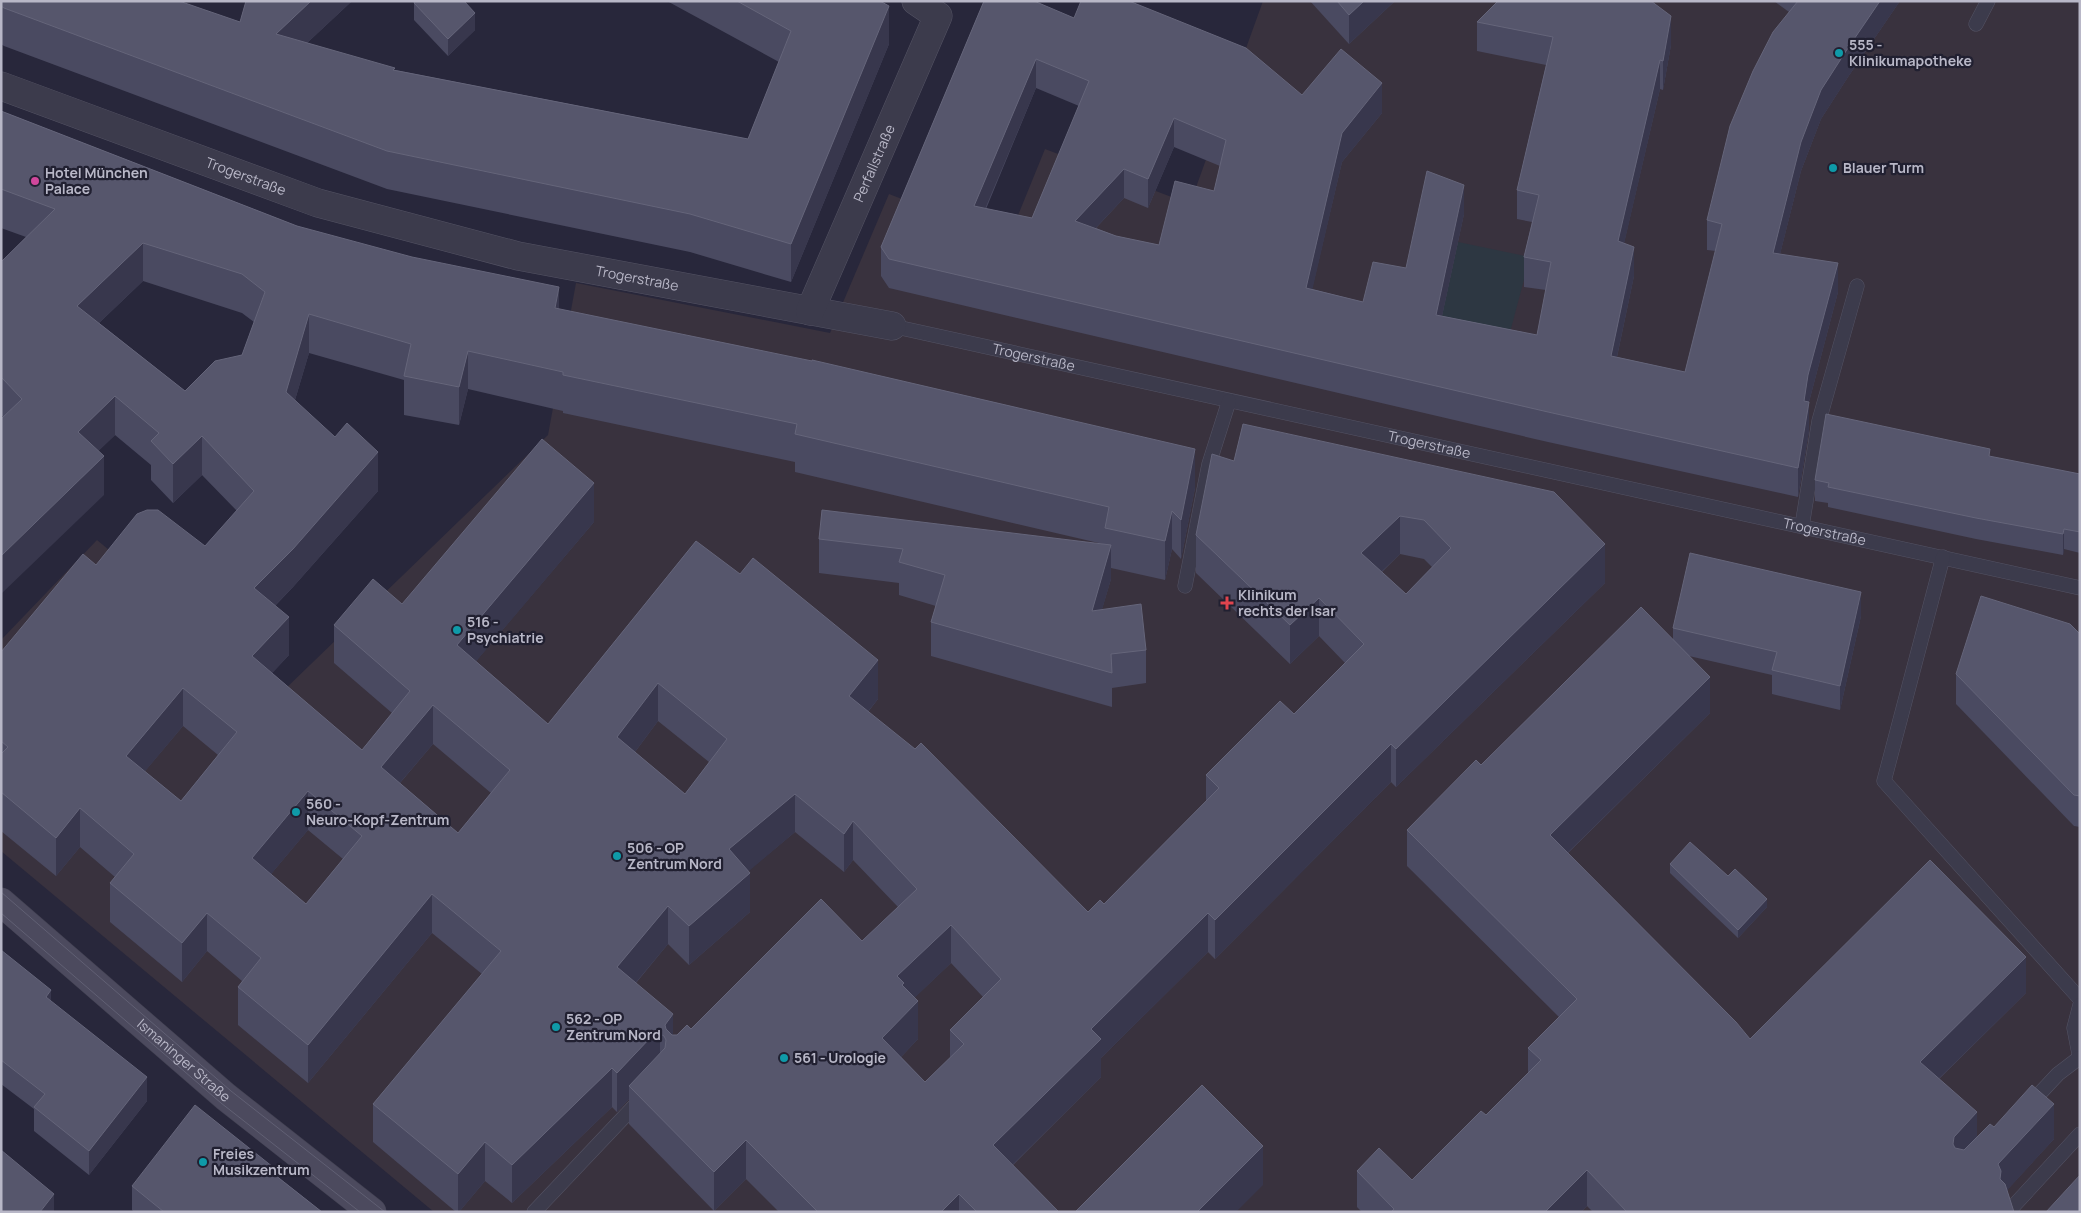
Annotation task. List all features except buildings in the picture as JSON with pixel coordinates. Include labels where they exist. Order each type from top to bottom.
[{"type":"street","name":"Perfallstraße","points":[[810,311],[938,16],[916,1]]},
{"type":"street","name":"Trogerstraße","points":[[1,86],[318,203],[518,256],[892,326]]},
{"type":"street","name":"Ismaninger Straße","points":[[1,902],[226,1097],[372,1212]]},
{"type":"lane","points":[[1976,24],[1988,1]]},
{"type":"lane","points":[[1802,526],[1819,421],[1857,286]]},
{"type":"lane","name":"Trogerstraße","points":[[892,326],[2080,588]]},
{"type":"lane","points":[[1185,586],[1209,464],[1229,401]]},
{"type":"lane","points":[[1943,557],[1884,781],[2080,999]]},
{"type":"lane","points":[[2020,1115],[2058,1074],[2079,1058],[2074,1028],[2080,1005]]},
{"type":"lane","points":[[534,1212],[651,1088]]},
{"type":"lane","points":[[2008,1212],[2080,1134]]},
{"type":"shaded area","name":"Klinikum rechts der Isar","points":[[1263,1],[2080,1],[2080,1212],[434,1212],[1,851],[1,640],[97,540],[281,693],[548,435],[576,283],[830,333],[889,194],[1008,240],[1045,149],[1190,204]]},
{"type":"shaded area","points":[[1458,242],[1530,257],[1509,336],[1441,319]]},
{"type":"tram line","points":[[1,892],[231,1091],[385,1212]]},
{"type":"tram line","points":[[1,913],[221,1103],[360,1212]]},
{"type":"place","name":"555 - Klinikumapotheke","points":[[1839,53]]},
{"type":"place","name":"Blauer Turm","points":[[1833,168]]},
{"type":"place","name":"Hotel München Palace","points":[[35,181]]},
{"type":"place","name":"Klinikum rechts der Isar","points":[[1227,603]]},
{"type":"place","name":"516 - Psychiatrie","points":[[457,630]]},
{"type":"place","name":"560 - Neuro-Kopf-Zentrum","points":[[296,812]]},
{"type":"place","name":"506 - OP Zentrum Nord","points":[[617,856]]},
{"type":"place","name":"562 - OP Zentrum Nord","points":[[556,1027]]},
{"type":"place","name":"561 - Urologie","points":[[784,1058]]},
{"type":"place","name":"Freies Musikzentrum","points":[[203,1162]]}]
